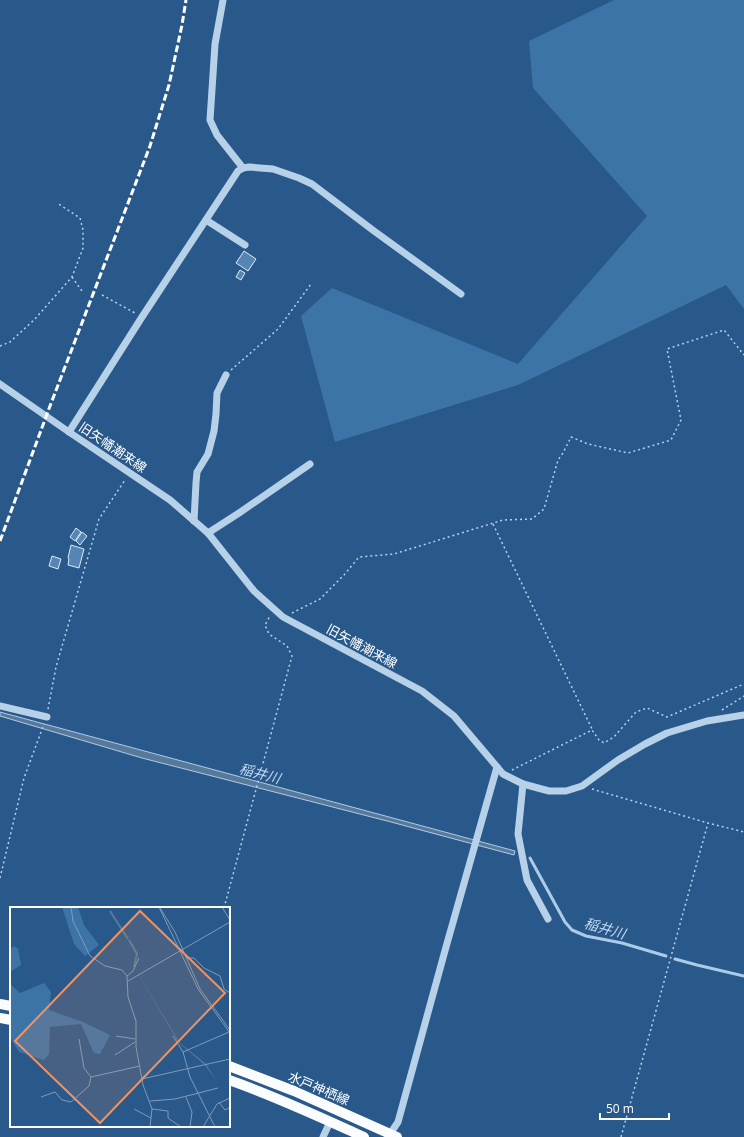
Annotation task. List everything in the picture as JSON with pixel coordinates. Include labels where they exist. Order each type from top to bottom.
[{"type":"main road","points":[[0,1004],[10,1006]]},
{"type":"main road","points":[[0,1018],[10,1020]]},
{"type":"main road","name":"水戸神栖線","points":[[230,1066],[294,1091],[392,1136]]},
{"type":"main road","name":"水戸神栖線","points":[[230,1080],[252,1088],[364,1137]]},
{"type":"street","points":[[223,0],[215,44],[210,120],[217,135],[243,168]]},
{"type":"street","points":[[69,432],[142,317],[238,171],[243,168],[273,169],[312,184],[461,294]]},
{"type":"street","points":[[206,220],[246,245]]},
{"type":"street","points":[[194,521],[198,472],[208,454],[214,431],[217,393],[226,375]]},
{"type":"street","name":"旧矢幡潮来線","points":[[1,386],[170,500],[208,533],[254,591],[283,617],[422,691],[454,716],[503,774],[522,784],[549,791],[566,790],[582,786],[618,760],[645,744],[667,734],[707,721],[744,715]]},
{"type":"street","points":[[208,533],[310,464]]},
{"type":"street","points":[[0,706],[46,719]]},
{"type":"street","points":[[392,1136],[398,1122],[497,768]]},
{"type":"street","points":[[522,784],[518,834],[527,880],[548,919]]},
{"type":"street","points":[[323,1137],[330,1122]]},
{"type":"path","points":[[0,346],[10,342],[35,319],[72,277],[83,248],[83,230],[80,218],[57,203]]},
{"type":"path","points":[[72,277],[82,291]]},
{"type":"path","points":[[226,375],[278,329],[312,284]]},
{"type":"path","points":[[102,295],[142,317]]},
{"type":"path","points":[[283,617],[320,599],[344,575],[359,557],[394,554],[503,520],[532,519],[544,510],[558,460],[571,438],[588,444],[628,453],[671,440],[681,420],[667,349],[724,330],[744,355]]},
{"type":"path","points":[[0,878],[24,778],[46,719],[56,667],[99,519],[130,473]]},
{"type":"path","points":[[493,524],[592,730],[599,740],[604,743],[614,737],[636,712],[647,708],[667,717],[744,684]]},
{"type":"path","points":[[224,907],[292,656],[287,646],[269,634],[265,626],[274,610]]},
{"type":"path","points":[[707,721],[744,696]]},
{"type":"path","points":[[503,774],[592,730]]},
{"type":"path","points":[[582,786],[744,832]]},
{"type":"path","points":[[621,1137],[708,823]]},
{"type":"shaded area","points":[[614,0],[744,0],[744,309],[726,285],[518,385],[335,442],[301,316],[332,288],[518,364],[647,216],[533,88],[529,41]]},
{"type":"shaded area","points":[[0,712],[515,851],[514,855],[142,758],[0,716]]},
{"type":"building","points":[[244,251],[256,259],[248,271],[236,263]]},
{"type":"building","points":[[240,270],[245,273],[241,280],[236,277]]},
{"type":"building","points":[[76,528],[81,532],[75,541],[70,537]]},
{"type":"building","points":[[82,532],[87,536],[80,545],[76,541]]},
{"type":"building","points":[[71,545],[84,549],[79,568],[68,565]]},
{"type":"building","points":[[52,556],[61,559],[58,569],[49,566]]},
{"type":"waterway","name":"稲井川","points":[[530,858],[565,922],[572,930],[586,936],[622,943],[666,956]]},
{"type":"waterway","name":"稲井川","points":[[675,959],[744,976]]},
{"type":"railway","points":[[0,541],[150,146],[169,85],[186,0]]}]
